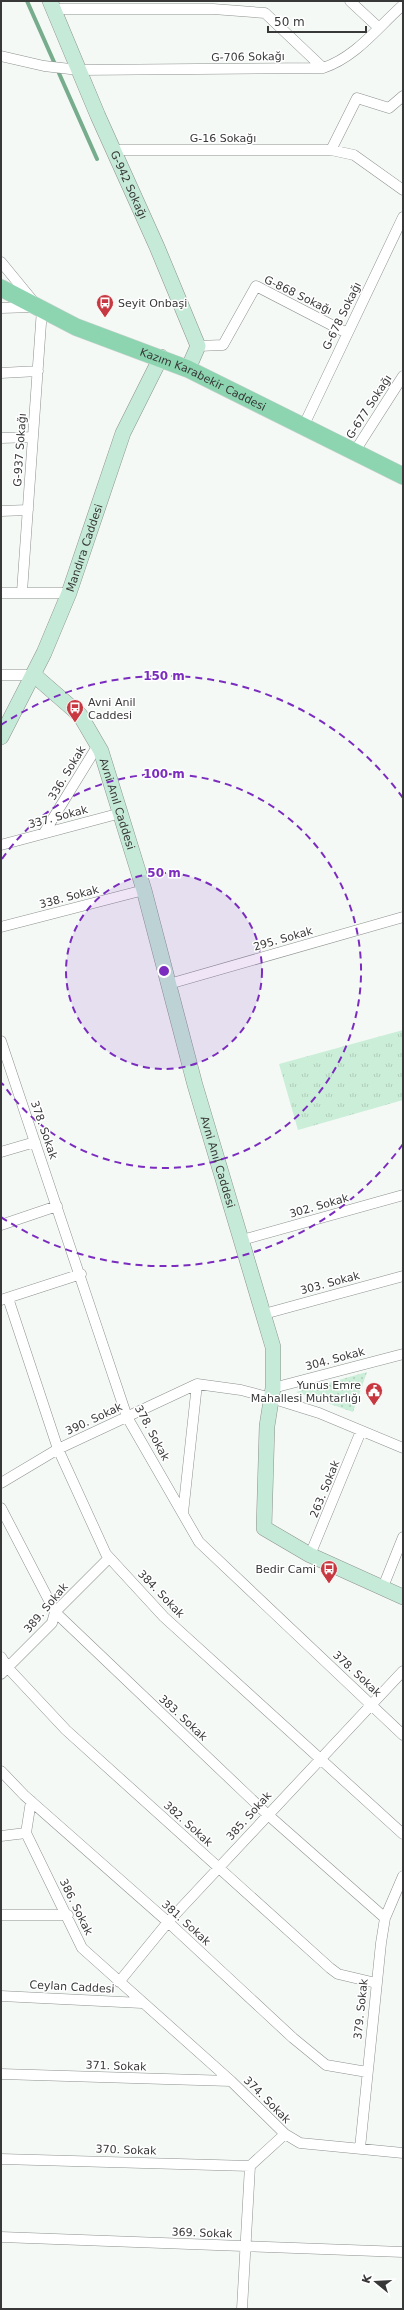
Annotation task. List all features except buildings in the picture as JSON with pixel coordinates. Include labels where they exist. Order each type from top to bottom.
[{"type":"main road","name":"Kazım Karabekir Caddesi","points":[[1,288],[76,327],[161,357],[188,369],[403,476]]},
{"type":"street","points":[[350,1],[378,27]]},
{"type":"street","points":[[52,5],[213,9],[265,13],[322,68]]},
{"type":"street","name":"G-942 Sokağı","points":[[52,5],[75,69],[114,150],[198,346]]},
{"type":"street","name":"G-706 Sokağı","points":[[1,56],[44,66],[75,69],[322,68],[339,62],[355,52],[378,27],[403,5]]},
{"type":"street","points":[[331,150],[357,98],[389,108],[403,96]]},
{"type":"street","name":"G-16 Sokağı","points":[[114,150],[331,150],[354,155],[403,190]]},
{"type":"street","name":"G-678 Sokağı","points":[[302,427],[403,217]]},
{"type":"street","points":[[1,262],[40,308]]},
{"type":"street","name":"G-868 Sokağı","points":[[198,346],[223,345],[256,286],[347,333]]},
{"type":"street","points":[[1,308],[40,308]]},
{"type":"street","name":"G-937 Sokağı","points":[[22,592],[38,371],[40,308]]},
{"type":"street","points":[[188,369],[198,346]]},
{"type":"street","name":"Mandıra Caddesi","points":[[1,737],[34,675],[69,593],[123,433],[161,357]]},
{"type":"street","points":[[1,373],[38,371]]},
{"type":"street","name":"G-677 Sokağı","points":[[355,452],[403,376]]},
{"type":"street","points":[[1,438],[33,437]]},
{"type":"street","points":[[1,511],[28,510]]},
{"type":"street","points":[[1,593],[69,593]]},
{"type":"street","points":[[1,675],[34,675]]},
{"type":"street","name":"Avni Anıl Caddesi","points":[[34,675],[80,715],[98,745],[121,813],[144,890],[196,1085],[273,1347],[272,1393],[267,1426],[264,1528],[310,1555],[403,1596]]},
{"type":"street","name":"336. Sokak","points":[[44,833],[98,745]]},
{"type":"street","name":"337. Sokak","points":[[1,846],[121,813]]},
{"type":"street","name":"338. Sokak","points":[[1,927],[144,890]]},
{"type":"street","name":"295. Sokak","points":[[169,984],[403,917]]},
{"type":"street","name":"378. Sokak","points":[[1,1041],[81,1274],[127,1417],[199,1542],[371,1703],[403,1735]]},
{"type":"street","points":[[1,1152],[35,1142]]},
{"type":"street","name":"302. Sokak","points":[[242,1240],[403,1195]]},
{"type":"street","points":[[1,1225],[57,1206]]},
{"type":"street","points":[[5,1299],[81,1274]]},
{"type":"street","name":"303. Sokak","points":[[264,1314],[403,1276]]},
{"type":"street","name":"384. Sokak","points":[[5,1299],[58,1449],[106,1554],[164,1617],[403,1834]]},
{"type":"street","name":"304. Sokak","points":[[272,1393],[403,1354]]},
{"type":"street","points":[[183,1512],[197,1384],[272,1393],[403,1448]]},
{"type":"street","name":"390. Sokak","points":[[1,1483],[58,1449],[197,1384]]},
{"type":"street","name":"263. Sokak","points":[[310,1555],[361,1431]]},
{"type":"street","name":"383. Sokak","points":[[1,1508],[55,1612],[267,1814],[385,1918]]},
{"type":"street","points":[[383,1587],[403,1537]]},
{"type":"street","name":"389. Sokak","points":[[5,1671],[52,1623],[55,1612],[109,1558]]},
{"type":"street","name":"382. Sokak","points":[[1,1657],[5,1671],[66,1730],[330,1968],[338,1974],[376,1984]]},
{"type":"street","name":"385. Sokak","points":[[119,1982],[168,1922],[267,1814],[403,1671]]},
{"type":"street","name":"381. Sokak","points":[[1,1771],[31,1801],[168,1922],[293,2038],[326,2065],[366,2072]]},
{"type":"street","points":[[1,1836],[26,1833],[31,1801]]},
{"type":"street","name":"386. Sokak","points":[[26,1833],[68,1915],[82,1948],[142,2003]]},
{"type":"street","name":"379. Sokak","points":[[360,2148],[366,2072],[385,1918],[403,1876]]},
{"type":"street","points":[[1,1916],[68,1915]]},
{"type":"street","name":"Ceylan Caddesi","points":[[1,1996],[142,2003]]},
{"type":"street","name":"374. Sokak","points":[[142,2003],[231,2081],[285,2134],[300,2142],[403,2153]]},
{"type":"street","name":"371. Sokak","points":[[1,2074],[231,2081]]},
{"type":"street","points":[[242,2309],[250,2166],[285,2134]]},
{"type":"street","name":"370. Sokak","points":[[1,2159],[250,2166]]},
{"type":"street","name":"369. Sokak","points":[[1,2237],[403,2252]]},
{"type":"green space","points":[[403,1030],[403,1100],[298,1130],[279,1064]]},
{"type":"green space","points":[[367,1372],[353,1412],[296,1392]]},
{"type":"waterway","points":[[27,1],[97,159]]},
{"type":"place","name":"Seyit Onbaşi","points":[[105,318]]},
{"type":"place","name":"Avni Anil Caddesi","points":[[75,723]]},
{"type":"place","name":"Yunus Emre Mahallesi Muhtarlığı","points":[[374,1406]]},
{"type":"place","name":"Bedir Cami","points":[[329,1584]]}]
